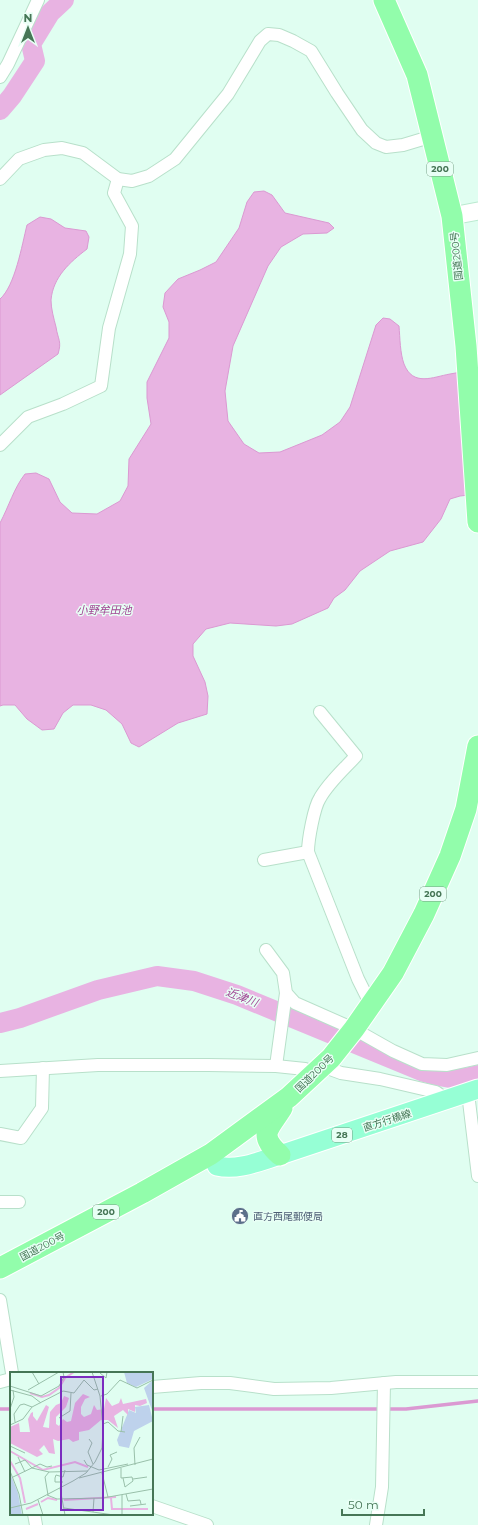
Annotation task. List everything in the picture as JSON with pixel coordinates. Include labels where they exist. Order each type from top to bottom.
[{"type":"highway","name":"国道200号","points":[[384,0],[417,75],[452,216],[466,346],[478,522]]},
{"type":"highway","name":"国道200号","points":[[0,1268],[142,1193],[211,1154],[289,1097],[322,1066],[354,1029],[393,973],[424,914],[450,856],[466,809],[478,746]]},
{"type":"highway","points":[[280,1155],[270,1146],[267,1137],[268,1128],[289,1097]]},
{"type":"main road","name":"直方行橋線","points":[[211,1154],[218,1166],[227,1168],[280,1155],[473,1091]]},
{"type":"street","points":[[0,76],[8,64],[38,0]]},
{"type":"street","points":[[0,179],[20,159],[44,150],[62,148],[83,153],[118,179],[132,181],[149,176],[174,159],[228,94],[260,41],[268,34],[280,35],[311,51],[362,130],[376,143],[386,147],[403,145],[433,136]]},
{"type":"street","points":[[0,445],[28,417],[63,404],[101,386],[109,328],[130,254],[132,226],[114,193],[118,179]]},
{"type":"street","points":[[452,216],[478,211]]},
{"type":"street","points":[[320,712],[356,756],[328,786],[319,799],[308,841],[308,852],[358,979],[367,998],[374,1000]]},
{"type":"street","points":[[264,860],[308,852]]},
{"type":"street","points":[[266,950],[283,973],[286,998],[276,1066]]},
{"type":"street","points":[[286,998],[295,1004],[354,1029],[393,1051],[422,1064],[447,1066],[478,1058]]},
{"type":"street","points":[[0,1071],[98,1066],[276,1066],[305,1069],[322,1066],[341,1074],[380,1079],[436,1092],[447,1100]]},
{"type":"street","points":[[0,1134],[21,1138],[42,1108],[43,1068]]},
{"type":"street","points":[[473,1091],[478,1176]]},
{"type":"street","points":[[0,1202],[19,1202]]},
{"type":"street","points":[[0,1300],[12,1372]]},
{"type":"street","points":[[0,1382],[10,1379]]},
{"type":"street","points":[[153,1387],[201,1382],[230,1383],[274,1389],[331,1388],[384,1383],[478,1382]]},
{"type":"street","points":[[376,1525],[382,1487],[384,1383]]},
{"type":"street","points":[[153,1506],[207,1525]]},
{"type":"street","points":[[34,1515],[36,1525]]},
{"type":"water","name":"小野牟田池","points":[[264,191],[272,195],[285,213],[329,223],[334,228],[327,233],[303,234],[281,247],[268,266],[233,346],[225,391],[228,421],[244,444],[259,453],[280,452],[322,435],[340,422],[350,407],[376,325],[383,318],[390,319],[399,326],[400,345],[404,364],[413,376],[424,379],[478,369],[478,494],[450,499],[441,519],[423,542],[390,551],[360,571],[345,590],[334,598],[328,608],[292,624],[276,626],[230,623],[206,629],[193,644],[193,656],[205,682],[208,696],[207,714],[178,723],[139,747],[131,743],[122,724],[106,710],[91,705],[73,705],[63,713],[54,729],[42,730],[27,719],[15,705],[0,706],[0,523],[21,479],[25,474],[36,473],[49,479],[60,502],[72,513],[97,514],[120,501],[128,486],[129,459],[151,424],[147,398],[147,382],[169,338],[169,322],[163,307],[165,293],[178,279],[216,262],[239,228],[247,202],[254,192]]},
{"type":"water","points":[[40,217],[51,219],[65,228],[86,231],[89,237],[87,249],[74,259],[63,271],[52,292],[51,300],[53,314],[60,343],[58,354],[0,395],[0,299],[10,285],[14,275],[27,225]]},
{"type":"waterway","points":[[0,110],[12,96],[35,61],[31,44],[50,13],[64,0]]},
{"type":"waterway","name":"近津川","points":[[0,1023],[20,1018],[98,990],[157,976],[194,981],[237,995],[424,1072],[451,1078],[464,1078],[478,1075]]},
{"type":"waterway","points":[[153,1409],[406,1409],[478,1401]]},
{"type":"waterway","points":[[0,1409],[10,1409]]},
{"type":"place","name":"直方西尾郵便局","points":[[240,1216]]}]
